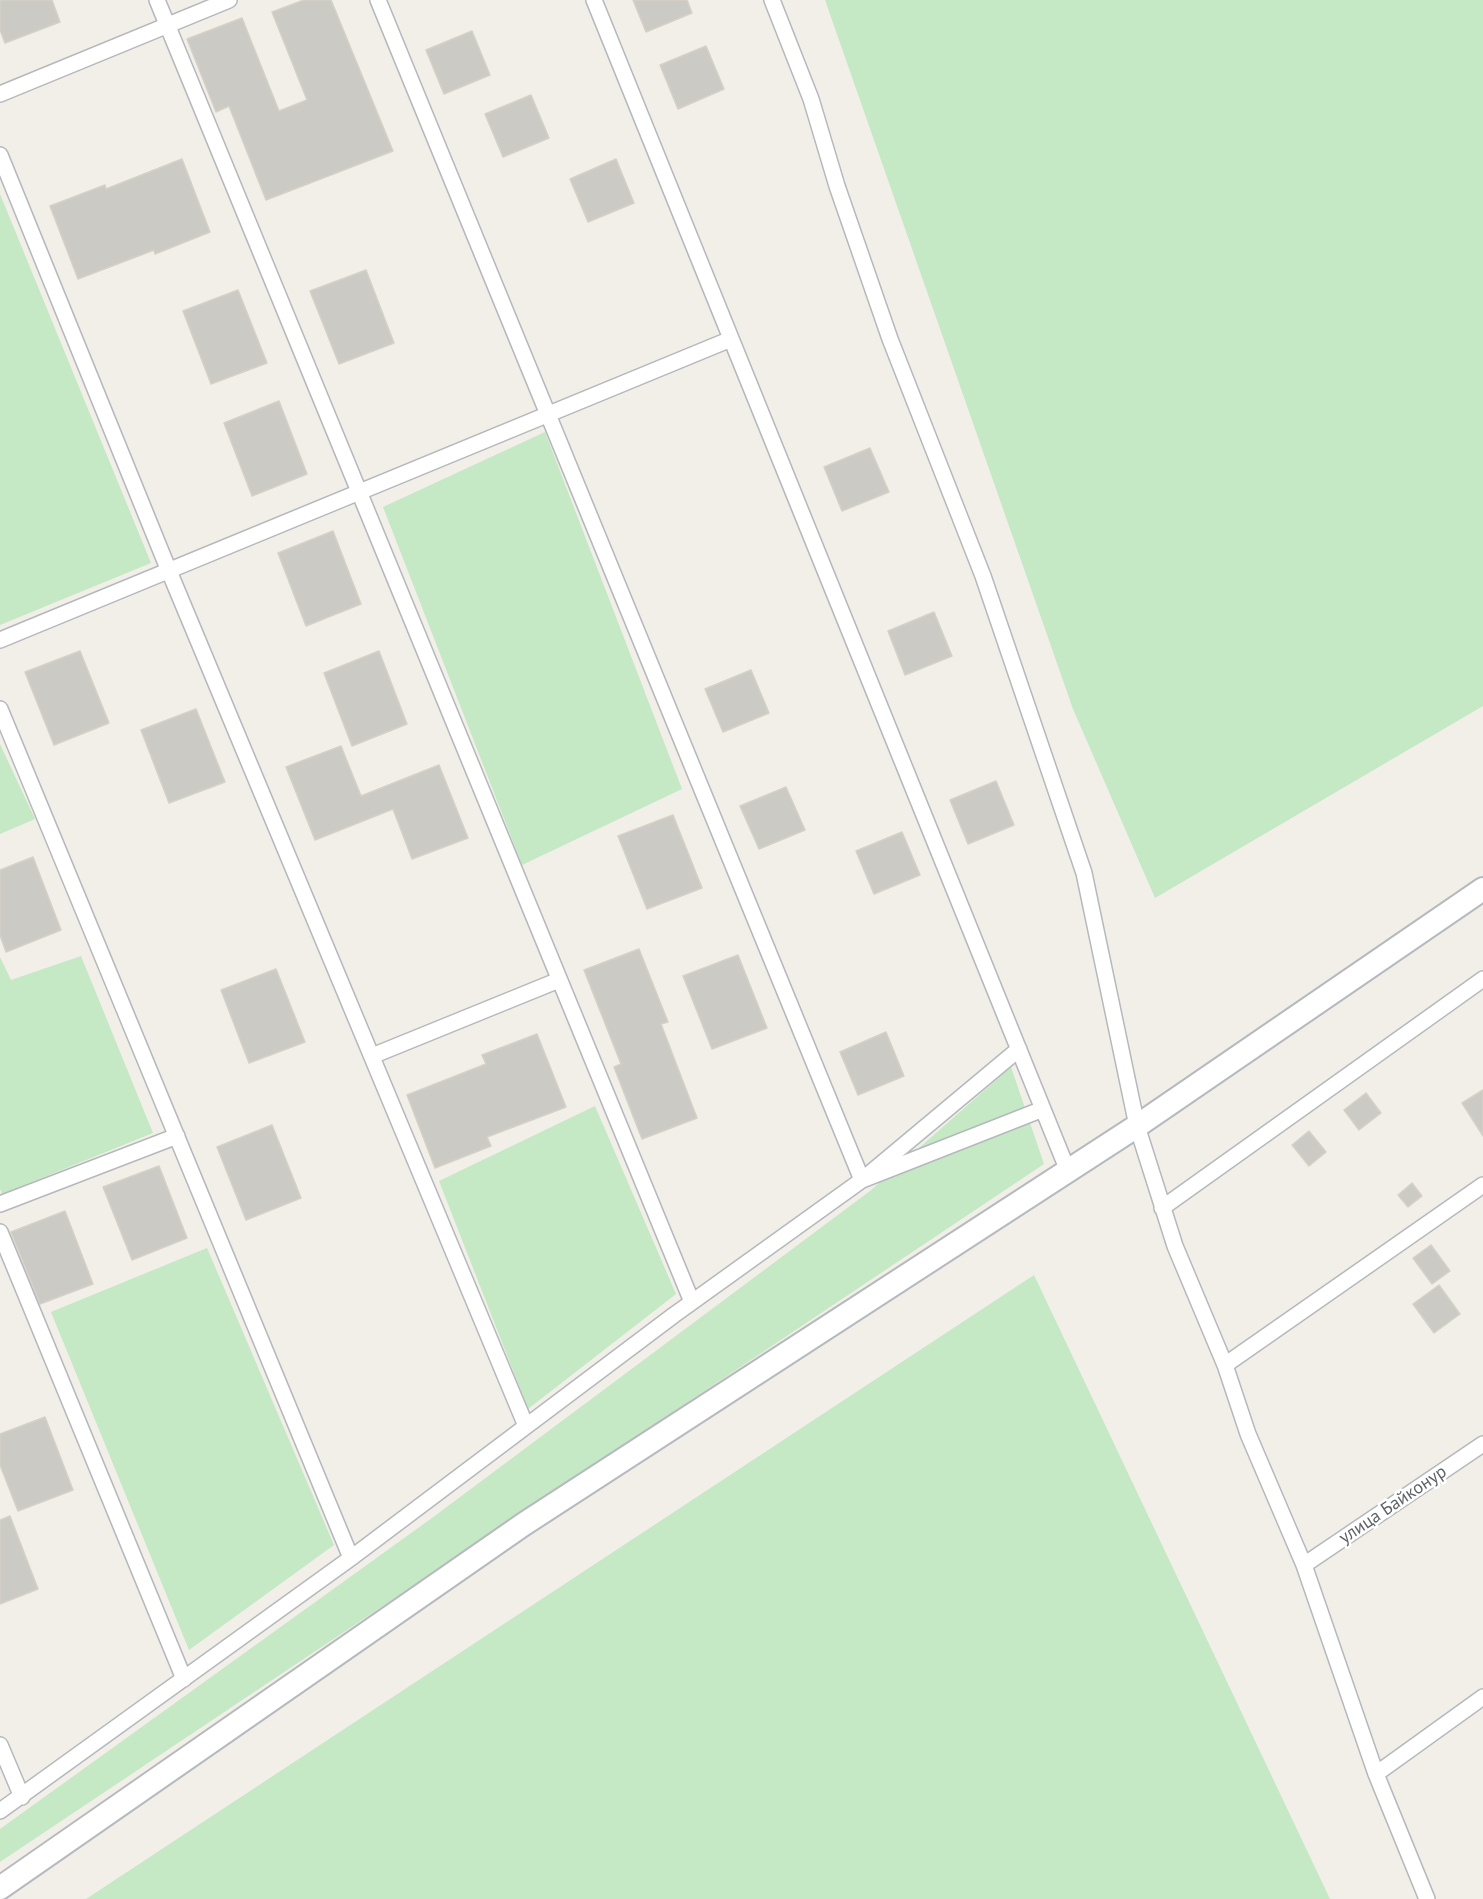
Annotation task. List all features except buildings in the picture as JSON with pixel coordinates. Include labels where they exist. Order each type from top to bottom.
[{"type":"main road","points":[[0,1888],[524,1524],[1137,1126],[1483,889]]},
{"type":"street","points":[[157,0],[692,1302]]},
{"type":"street","points":[[0,94],[229,0]]},
{"type":"street","points":[[378,0],[862,1180]]},
{"type":"street","points":[[594,0],[1068,1171]]},
{"type":"street","points":[[772,0],[811,99],[837,186],[898,361],[987,586],[1083,873],[1137,1126],[1174,1246],[1225,1365],[1248,1434],[1304,1565],[1376,1774],[1427,1899]]},
{"type":"street","points":[[0,155],[170,571],[526,1426]]},
{"type":"street","points":[[0,640],[731,339]]},
{"type":"street","points":[[0,709],[351,1558]]},
{"type":"street","points":[[1162,1208],[1483,979]]},
{"type":"street","points":[[372,1056],[559,980]]},
{"type":"street","points":[[0,1811],[351,1558],[692,1302],[862,1180],[1019,1049]]},
{"type":"street","points":[[862,1180],[1043,1108]]},
{"type":"street","points":[[0,1204],[177,1136]]},
{"type":"street","points":[[1225,1365],[1483,1185]]},
{"type":"street","points":[[0,1232],[184,1679]]},
{"type":"street","name":"улица Байконур","points":[[1304,1565],[1483,1444]]},
{"type":"street","points":[[1376,1774],[1483,1697]]},
{"type":"street","points":[[0,1745],[22,1797]]},
{"type":"green space","points":[[825,0],[1483,0],[1483,706],[1155,898],[1073,709]]},
{"type":"green space","points":[[0,194],[151,563],[0,625]]},
{"type":"green space","points":[[545,432],[682,789],[522,865],[383,507]]},
{"type":"green space","points":[[0,744],[35,819],[0,834]]},
{"type":"green space","points":[[81,956],[153,1133],[2,1194],[0,1189],[0,957],[11,980]]},
{"type":"green space","points":[[1011,1067],[1044,1164],[0,1862],[0,1829],[432,1518],[870,1191]]},
{"type":"green space","points":[[595,1106],[676,1294],[528,1409],[439,1181]]},
{"type":"green space","points":[[207,1248],[334,1545],[189,1650],[51,1312]]},
{"type":"green space","points":[[1034,1275],[1330,1899],[86,1899]]}]
